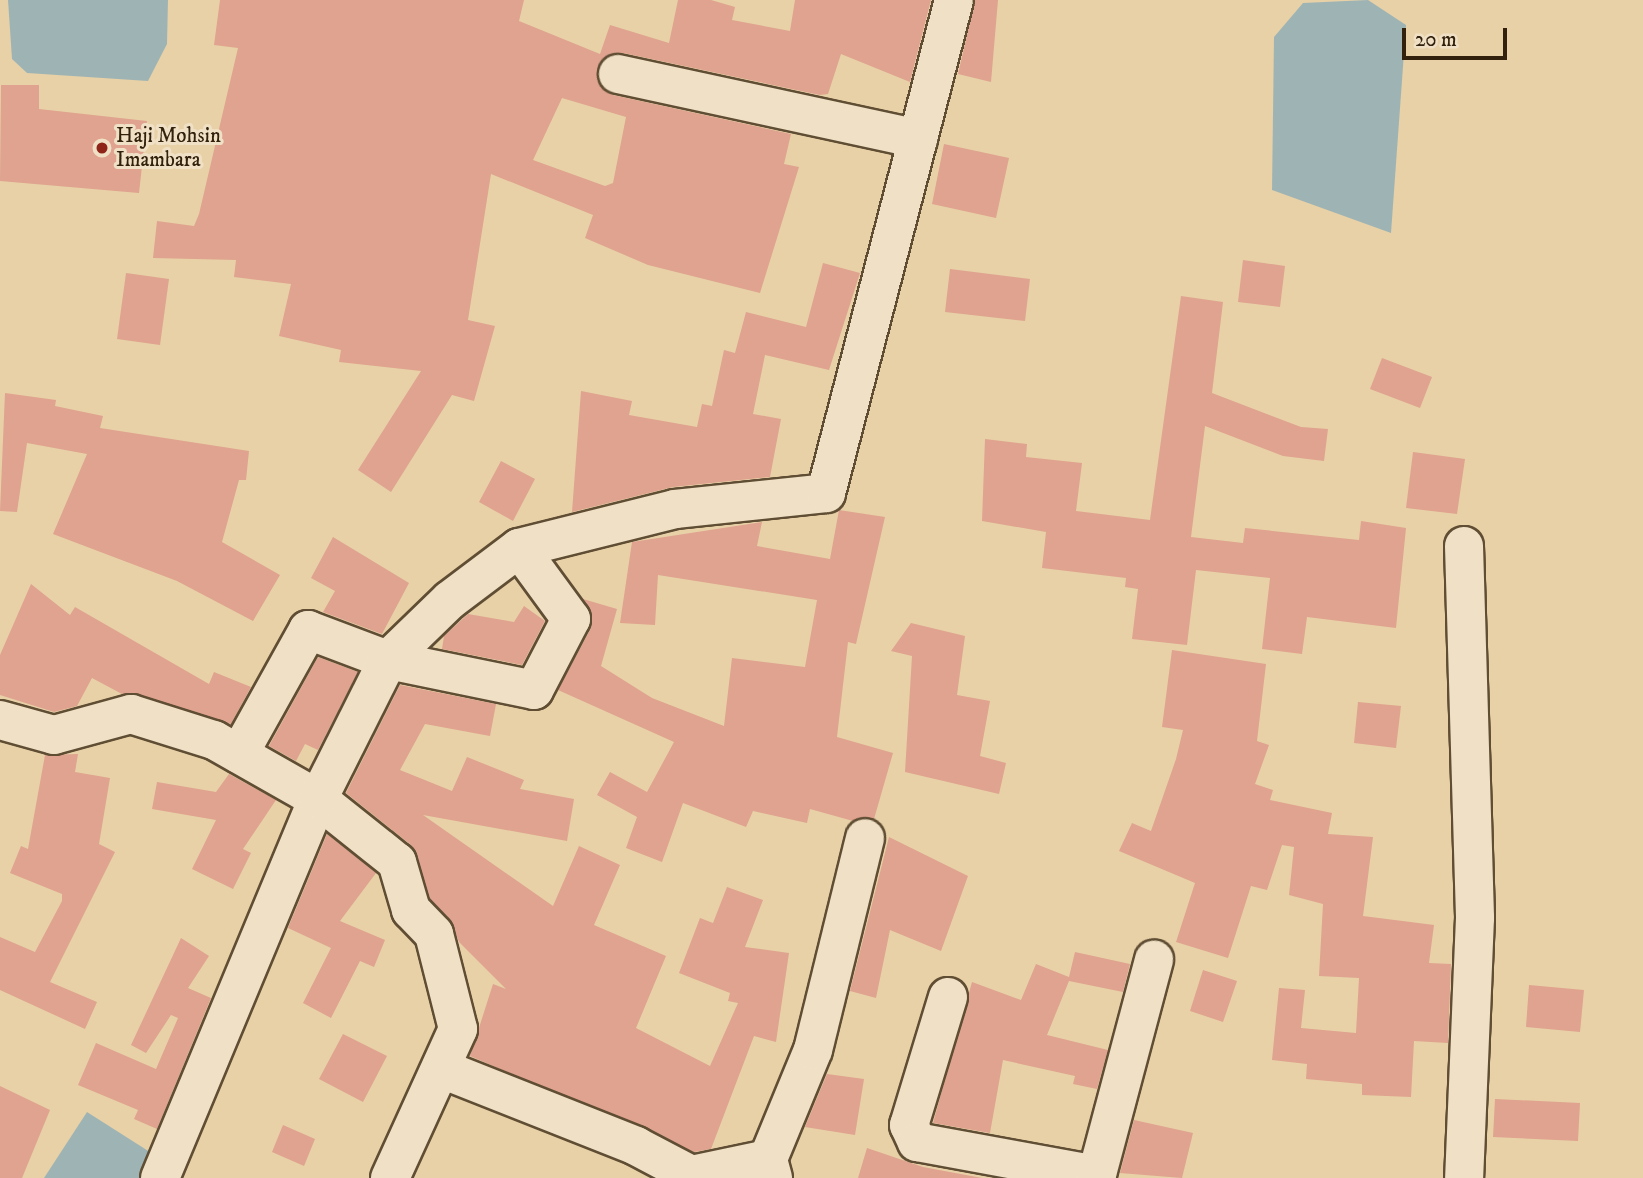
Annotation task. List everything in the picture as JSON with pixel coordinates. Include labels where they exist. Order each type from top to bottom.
[{"type":"street","points":[[160,1178],[318,799],[388,660],[450,600],[519,548],[676,509],[826,493],[954,0]]},
{"type":"street","points":[[618,74],[918,139]]},
{"type":"street","points":[[1464,546],[1475,904],[1464,1178]]},
{"type":"street","points":[[239,754],[308,629],[388,660],[534,690],[571,619],[519,548]]},
{"type":"street","points":[[0,720],[54,735],[131,714],[239,754],[318,799],[397,862],[411,910],[434,934],[458,1030],[390,1178]]},
{"type":"street","points":[[442,1069],[636,1146],[691,1175],[770,1169],[813,1050],[865,838]]},
{"type":"street","points":[[948,997],[909,1125],[912,1136],[986,1166],[1097,1176],[1154,960]]},
{"type":"shaded area","points":[[8,0],[168,0],[167,44],[148,81],[27,73],[12,59]]},
{"type":"shaded area","points":[[1368,0],[1406,25],[1391,233],[1272,190],[1274,37],[1303,3]]},
{"type":"shaded area","points":[[87,1112],[153,1154],[145,1178],[44,1178]]},
{"type":"building","points":[[220,0],[524,0],[519,21],[600,54],[610,25],[669,43],[678,0],[711,0],[735,7],[732,20],[790,31],[795,0],[931,0],[910,82],[841,54],[828,94],[820,95],[623,53],[602,59],[597,80],[613,95],[791,134],[784,164],[799,167],[760,293],[648,265],[585,238],[593,215],[491,174],[468,320],[495,326],[474,401],[452,395],[391,492],[358,470],[421,371],[339,362],[341,350],[279,336],[291,284],[234,277],[236,260],[153,258],[157,221],[194,226],[199,214],[238,48],[214,45]],"holes":[[[562,98],[626,117],[613,183],[605,186],[533,160]]]},
{"type":"building","points":[[975,0],[998,0],[991,82],[958,74]]},
{"type":"building","points":[[1,85],[39,85],[39,109],[147,121],[139,193],[0,181]]},
{"type":"building","points":[[944,144],[1009,158],[996,218],[932,204]]},
{"type":"building","points":[[1243,260],[1285,266],[1280,307],[1238,302]]},
{"type":"building","points":[[823,263],[860,273],[829,370],[765,355],[753,414],[781,419],[770,477],[673,487],[572,512],[581,391],[632,401],[629,415],[697,427],[702,404],[712,406],[724,350],[735,353],[746,312],[806,327]]},
{"type":"building","points":[[950,269],[1030,279],[1025,321],[945,312]]},
{"type":"building","points":[[126,273],[169,279],[160,345],[117,339]]},
{"type":"building","points":[[1181,296],[1223,302],[1212,393],[1301,427],[1328,429],[1324,461],[1283,456],[1205,426],[1191,537],[1243,543],[1245,528],[1359,540],[1361,521],[1406,528],[1396,628],[1307,617],[1302,654],[1262,649],[1270,578],[1196,570],[1187,645],[1132,639],[1138,589],[1125,587],[1126,578],[1042,568],[1046,532],[982,521],[985,439],[1027,444],[1026,457],[1082,463],[1076,511],[1150,520]]},
{"type":"building","points":[[1382,358],[1432,377],[1420,408],[1370,389]]},
{"type":"building","points":[[5,393],[56,400],[55,406],[103,416],[100,428],[249,451],[246,480],[239,480],[222,542],[280,575],[253,621],[177,581],[53,534],[87,454],[27,443],[17,512],[0,511]]},
{"type":"building","points":[[1413,452],[1465,459],[1457,514],[1406,508]]},
{"type":"building","points":[[501,461],[535,479],[513,521],[479,502]]},
{"type":"building","points":[[839,510],[885,517],[856,644],[848,642],[837,737],[893,753],[874,819],[853,821],[810,809],[807,823],[753,811],[746,827],[683,803],[662,862],[626,848],[637,817],[597,795],[610,772],[647,792],[674,742],[558,690],[591,628],[583,599],[617,609],[601,666],[652,698],[724,726],[732,658],[805,667],[817,600],[658,575],[655,625],[620,623],[632,542],[762,522],[757,546],[830,559]]},
{"type":"building","points":[[333,537],[409,583],[382,634],[323,612],[335,591],[311,578]]},
{"type":"building","points":[[31,584],[70,615],[75,607],[209,684],[214,672],[251,687],[231,724],[122,694],[92,678],[77,706],[54,712],[0,695],[0,655]]},
{"type":"building","points":[[524,606],[545,621],[522,665],[442,649],[444,636],[468,614],[514,622]]},
{"type":"building","points":[[911,623],[965,636],[957,695],[990,701],[980,756],[1006,763],[999,794],[905,772],[912,656],[891,651]]},
{"type":"building","points":[[1172,650],[1266,664],[1257,741],[1269,745],[1255,784],[1273,790],[1270,800],[1332,813],[1328,834],[1373,837],[1363,916],[1434,925],[1429,963],[1451,964],[1448,1043],[1414,1041],[1411,1097],[1362,1095],[1362,1084],[1306,1079],[1307,1064],[1272,1060],[1279,988],[1305,990],[1301,1028],[1356,1033],[1359,978],[1319,976],[1323,904],[1289,895],[1294,847],[1282,845],[1267,890],[1251,886],[1228,958],[1176,942],[1195,883],[1119,851],[1132,823],[1151,831],[1176,759],[1183,730],[1162,727]]},
{"type":"building","points":[[318,657],[358,672],[318,750],[305,744],[296,761],[269,746]]},
{"type":"building","points":[[400,685],[496,704],[490,736],[425,724],[400,770],[452,791],[467,757],[524,780],[520,789],[574,799],[567,841],[423,815],[553,906],[579,846],[620,865],[594,925],[666,956],[636,1028],[710,1066],[738,1003],[728,1001],[730,993],[679,973],[700,918],[713,923],[727,887],[763,900],[745,947],[789,953],[776,1042],[754,1036],[711,1149],[694,1152],[470,1056],[493,984],[506,989],[459,942],[450,919],[430,899],[411,845],[346,793]]},
{"type":"building","points":[[1358,702],[1401,706],[1396,748],[1354,743]]},
{"type":"building","points":[[78,754],[75,772],[110,778],[99,844],[115,852],[50,982],[97,1002],[85,1029],[0,990],[0,937],[35,952],[62,901],[62,894],[10,873],[21,846],[28,849],[45,755]]},
{"type":"building","points":[[229,774],[276,800],[243,849],[251,853],[233,889],[192,869],[216,820],[152,809],[157,782],[216,792]]},
{"type":"building","points":[[327,834],[376,873],[340,921],[385,940],[374,967],[360,961],[331,1018],[303,1003],[331,948],[288,928]]},
{"type":"building","points":[[889,837],[968,876],[941,951],[890,930],[876,998],[850,991]]},
{"type":"building","points":[[181,938],[209,956],[188,988],[211,998],[157,1129],[134,1119],[138,1110],[78,1085],[96,1043],[156,1069],[178,1018],[171,1015],[146,1053],[131,1045]]},
{"type":"building","points":[[1075,952],[1130,964],[1123,992],[1069,981],[1047,1035],[1108,1050],[1097,1089],[1073,1084],[1075,1076],[1003,1060],[990,1133],[933,1123],[972,982],[1021,1000],[1036,964],[1069,977]]},
{"type":"building","points":[[1203,970],[1237,981],[1223,1022],[1190,1011]]},
{"type":"building","points":[[1529,985],[1584,990],[1580,1032],[1526,1027]]},
{"type":"building","points":[[343,1034],[387,1056],[363,1102],[319,1079]]},
{"type":"building","points":[[827,1074],[864,1079],[855,1135],[805,1127]]},
{"type":"building","points":[[0,1086],[50,1110],[22,1178],[0,1178]]},
{"type":"building","points":[[1495,1099],[1580,1103],[1578,1141],[1493,1137]]},
{"type":"building","points":[[1134,1120],[1193,1133],[1182,1178],[1120,1173]]},
{"type":"building","points":[[283,1125],[315,1139],[304,1166],[272,1152]]},
{"type":"building","points":[[867,1148],[923,1167],[982,1178],[858,1178]]},
{"type":"place","name":"Haji Mohsin Imambara","points":[[102,148]]}]
